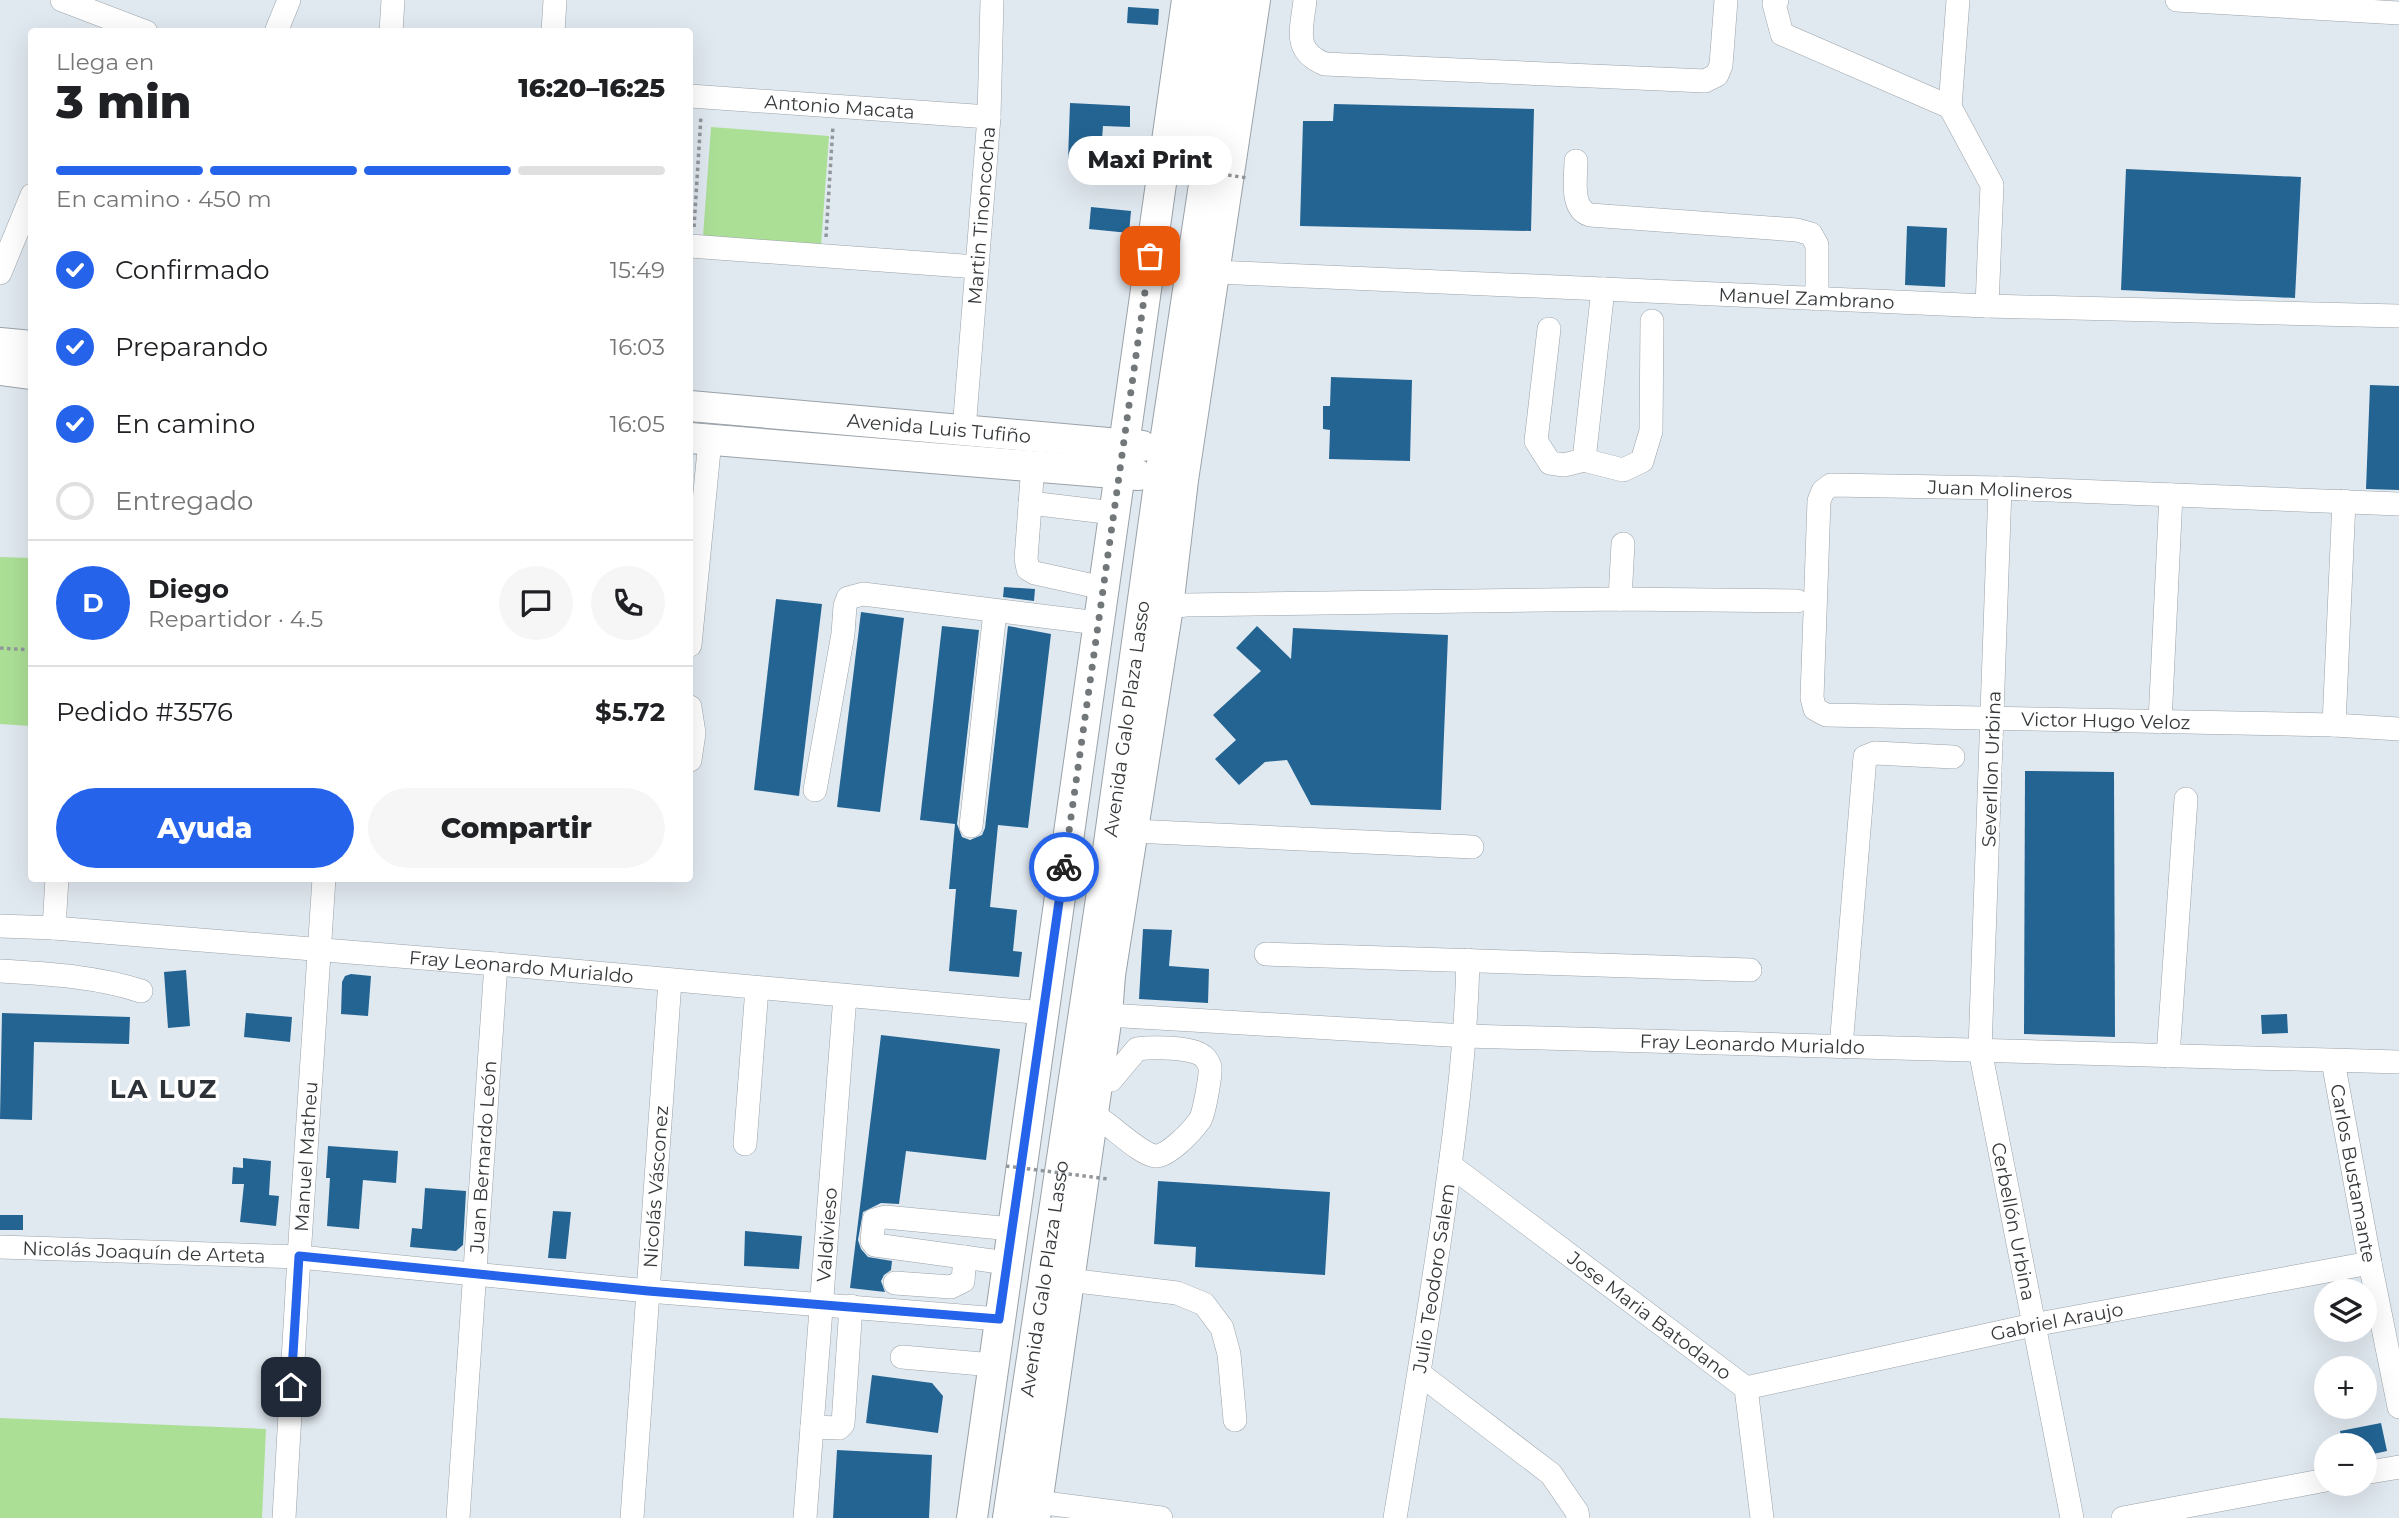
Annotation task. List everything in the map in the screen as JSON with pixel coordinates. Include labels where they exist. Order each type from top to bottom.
[{"type":"main road","name":"Avenida Galo Plaza Lasso","points":[[1036,1510],[1107,1015],[1110,975],[1168,607],[1153,462],[1187,0]]},
{"type":"main road","name":"Avenida Galo Plaza Lasso","points":[[1008,1518],[1104,879],[1211,0]]},
{"type":"main road","name":"Avenida Galo Plaza Lasso","points":[[990,1518],[1153,462],[1232,0]]},
{"type":"main road","name":"Avenida Galo Plaza Lasso","points":[[972,1518],[1114,513],[1153,462],[1215,272],[1255,0]]},
{"type":"main road","points":[[0,343],[28,346]]},
{"type":"main road","points":[[0,370],[28,374]]},
{"type":"main road","name":"Avenida Luis Tufiño","points":[[693,406],[964,430],[1153,462]]},
{"type":"main road","name":"Avenida Luis Tufiño","points":[[700,439],[1033,465],[1153,462]]},
{"type":"street","points":[[62,0],[135,28]]},
{"type":"street","points":[[278,28],[289,0]]},
{"type":"street","points":[[391,28],[393,0]]},
{"type":"street","points":[[553,28],[555,0]]},
{"type":"street","name":"Martin Tinoncocha","points":[[964,430],[989,117],[992,0]]},
{"type":"street","points":[[1305,0],[1301,43],[1311,59],[1325,64],[1705,81],[1717,75],[1721,65],[1726,0]]},
{"type":"street","points":[[1777,0],[1774,4],[1782,34],[1950,107]]},
{"type":"street","points":[[1958,0],[1950,107],[1992,185],[1987,306]]},
{"type":"street","points":[[2183,1],[2399,13]]},
{"type":"street","name":"Antonio Macata","points":[[696,96],[989,117]]},
{"type":"street","points":[[1576,161],[1577,205],[1582,213],[1797,230],[1811,234],[1817,245],[1817,299]]},
{"type":"street","points":[[0,273],[28,205]]},
{"type":"street","points":[[693,246],[977,267]]},
{"type":"street","name":"Manuel Zambrano","points":[[1215,272],[1987,306],[2399,316]]},
{"type":"street","points":[[1584,460],[1603,289]]},
{"type":"street","points":[[1549,329],[1536,441],[1550,463],[1564,465],[1584,460],[1623,470],[1642,461],[1651,431],[1652,321]]},
{"type":"street","points":[[693,583],[700,439]]},
{"type":"street","points":[[1033,465],[1026,559],[1028,569],[1035,573],[1103,588]]},
{"type":"street","name":"Juan Molineros","points":[[1815,709],[1812,684],[1819,500],[1822,491],[1831,485],[2000,488],[2399,504]]},
{"type":"street","name":"Severllon Urbina","points":[[1980,1049],[1994,718],[2000,488]]},
{"type":"street","points":[[2160,722],[2171,495]]},
{"type":"street","points":[[2334,725],[2344,501]]},
{"type":"street","points":[[1030,503],[1114,513]]},
{"type":"street","points":[[1620,599],[1623,544]]},
{"type":"street","points":[[815,790],[848,598],[863,594],[1098,623]]},
{"type":"street","points":[[1168,607],[1620,599],[1797,601]]},
{"type":"street","points":[[971,826],[995,612]]},
{"type":"street","name":"Victor Hugo Veloz","points":[[1815,709],[1826,715],[2334,725],[2399,729]]},
{"type":"street","points":[[1841,1047],[1865,757],[1875,753],[1953,757]]},
{"type":"street","points":[[2168,1056],[2186,799]]},
{"type":"street","points":[[1133,831],[1472,847]]},
{"type":"street","points":[[54,928],[57,882]]},
{"type":"street","name":"Manuel Matheu","points":[[284,1518],[324,882]]},
{"type":"street","name":"Fray Leonardo Murialdo","points":[[0,926],[54,928],[496,964],[1044,1013]]},
{"type":"street","points":[[1266,954],[1750,970]]},
{"type":"street","name":"Julio Teodoro Salem","points":[[1395,1518],[1450,1165],[1466,1036],[1468,960]]},
{"type":"street","name":"Juan Bernardo León","points":[[458,1518],[496,964]]},
{"type":"street","points":[[0,971],[84,977],[111,981],[141,990]]},
{"type":"street","name":"Nicolás Vásconez","points":[[632,1518],[670,981]]},
{"type":"street","points":[[746,1144],[757,988]]},
{"type":"street","name":"Valdivieso","points":[[805,1518],[845,996]]},
{"type":"street","name":"Fray Leonardo Murialdo","points":[[1107,1015],[1466,1036],[2399,1062]]},
{"type":"street","points":[[1092,1114],[1106,1121],[1145,1153],[1162,1155],[1169,1152],[1202,1118],[1210,1068],[1205,1058],[1196,1052],[1151,1047],[1136,1049],[1111,1080],[1097,1081]]},
{"type":"street","name":"Cerbellón Urbina","points":[[1980,1049],[2072,1518]]},
{"type":"street","name":"Carlos Bustamante","points":[[2333,1061],[2399,1407]]},
{"type":"street","name":"Jose Maria Batodano","points":[[1450,1165],[1746,1388],[1762,1518]]},
{"type":"street","points":[[1007,1263],[876,1245],[872,1241],[874,1220],[885,1217],[1012,1229]]},
{"type":"street","name":"Nicolás Joaquín de Arteta","points":[[0,1247],[299,1256],[648,1291],[999,1319]]},
{"type":"street","points":[[895,1283],[957,1286],[963,1281],[965,1256]]},
{"type":"street","name":"Gabriel Araujo","points":[[1746,1388],[2033,1325],[2370,1263]]},
{"type":"street","points":[[1069,1280],[1177,1293],[1204,1304],[1222,1328],[1229,1354],[1235,1420]]},
{"type":"street","points":[[812,1427],[839,1428],[843,1424],[851,1306]]},
{"type":"street","points":[[902,1357],[993,1365]]},
{"type":"street","points":[[1419,1374],[1551,1474],[1577,1512],[1578,1518]]},
{"type":"street","points":[[2377,1471],[2399,1467]]},
{"type":"street","points":[[2123,1518],[2314,1482]]},
{"type":"street","points":[[1036,1510],[1161,1518]]},
{"type":"path","points":[[693,186],[696,96]]},
{"type":"path","points":[[824,257],[835,106]]},
{"type":"path","points":[[1145,163],[1248,178]]},
{"type":"path","points":[[0,648],[28,650]]},
{"type":"path","points":[[1006,1166],[1108,1179]]},
{"type":"green space","points":[[711,127],[829,136],[820,259],[702,250]]},
{"type":"green space","points":[[0,557],[28,558],[28,726],[0,724]]},
{"type":"green space","points":[[0,1418],[266,1429],[262,1518],[0,1518]]},
{"type":"building","points":[[1128,7],[1159,9],[1158,25],[1127,23]]},
{"type":"building","points":[[1070,103],[1130,106],[1130,127],[1103,126],[1100,166],[1081,165],[1080,161],[1068,160]]},
{"type":"building","points":[[1334,104],[1534,109],[1531,231],[1300,226],[1303,121],[1333,121]]},
{"type":"building","points":[[2126,169],[2301,177],[2295,298],[2121,290]]},
{"type":"building","points":[[1091,207],[1131,211],[1129,233],[1089,229]]},
{"type":"building","points":[[1907,226],[1947,228],[1945,287],[1905,285]]},
{"type":"building","points":[[1331,377],[1412,380],[1410,461],[1329,459],[1330,430],[1323,429],[1323,406],[1330,406]]},
{"type":"building","points":[[2370,385],[2399,386],[2399,490],[2366,489]]},
{"type":"building","points":[[1004,587],[1035,589],[1034,601],[1003,597]]},
{"type":"building","points":[[776,599],[822,604],[799,796],[754,790]]},
{"type":"building","points":[[861,612],[904,618],[880,812],[837,807]]},
{"type":"building","points":[[942,626],[979,630],[957,824],[962,837],[970,840],[982,835],[985,828],[1008,626],[1051,634],[1028,828],[998,825],[990,907],[1017,910],[1013,951],[1022,952],[1019,977],[949,971],[956,889],[949,889],[955,824],[920,820]]},
{"type":"building","points":[[1257,626],[1291,659],[1293,628],[1448,635],[1441,810],[1311,805],[1287,760],[1265,762],[1239,785],[1215,759],[1236,740],[1213,715],[1261,671],[1236,648]]},
{"type":"building","points":[[2025,771],[2114,772],[2115,1037],[2024,1034]]},
{"type":"building","points":[[1143,929],[1172,930],[1169,966],[1209,969],[1208,1003],[1139,999]]},
{"type":"building","points":[[186,970],[190,1026],[168,1028],[164,972]]},
{"type":"building","points":[[345,976],[371,976],[368,1016],[341,1014],[342,982]]},
{"type":"building","points":[[2,1013],[130,1017],[129,1044],[34,1042],[32,1120],[0,1119]]},
{"type":"building","points":[[246,1013],[292,1017],[290,1042],[244,1037]]},
{"type":"building","points":[[2287,1014],[2288,1033],[2262,1034],[2261,1015]]},
{"type":"building","points":[[881,1035],[1000,1049],[986,1160],[906,1151],[899,1204],[881,1203],[863,1212],[858,1240],[861,1249],[868,1257],[892,1261],[891,1270],[881,1281],[885,1292],[850,1288]]},
{"type":"building","points":[[328,1146],[398,1151],[396,1183],[363,1180],[359,1229],[327,1226],[330,1178],[326,1178]]},
{"type":"building","points":[[243,1158],[271,1161],[269,1195],[279,1196],[276,1226],[240,1222],[244,1184],[232,1184],[233,1167],[243,1168]]},
{"type":"building","points":[[1158,1181],[1330,1192],[1325,1275],[1195,1267],[1196,1247],[1154,1244]]},
{"type":"building","points":[[425,1188],[466,1191],[463,1245],[456,1251],[410,1247],[412,1228],[422,1229]]},
{"type":"building","points":[[553,1211],[571,1212],[566,1259],[548,1258]]},
{"type":"building","points":[[0,1215],[23,1215],[23,1230],[0,1230]]},
{"type":"building","points":[[745,1231],[802,1236],[799,1269],[744,1266]]},
{"type":"building","points":[[872,1375],[932,1383],[943,1396],[938,1433],[866,1423]]},
{"type":"building","points":[[2381,1423],[2387,1451],[2377,1453],[2377,1433],[2340,1431]]},
{"type":"building","points":[[837,1450],[932,1455],[929,1518],[833,1518]]},
{"type":"way so far","points":[[1064,867],[1150,256]]},
{"type":"place","name":"Maxi Print","points":[[1150,256]]},
{"type":"district","name":"LA LUZ","points":[[164,1089]]},
{"type":"route","points":[[291,1387],[299,1256],[648,1291],[999,1319],[1064,867]]}]
